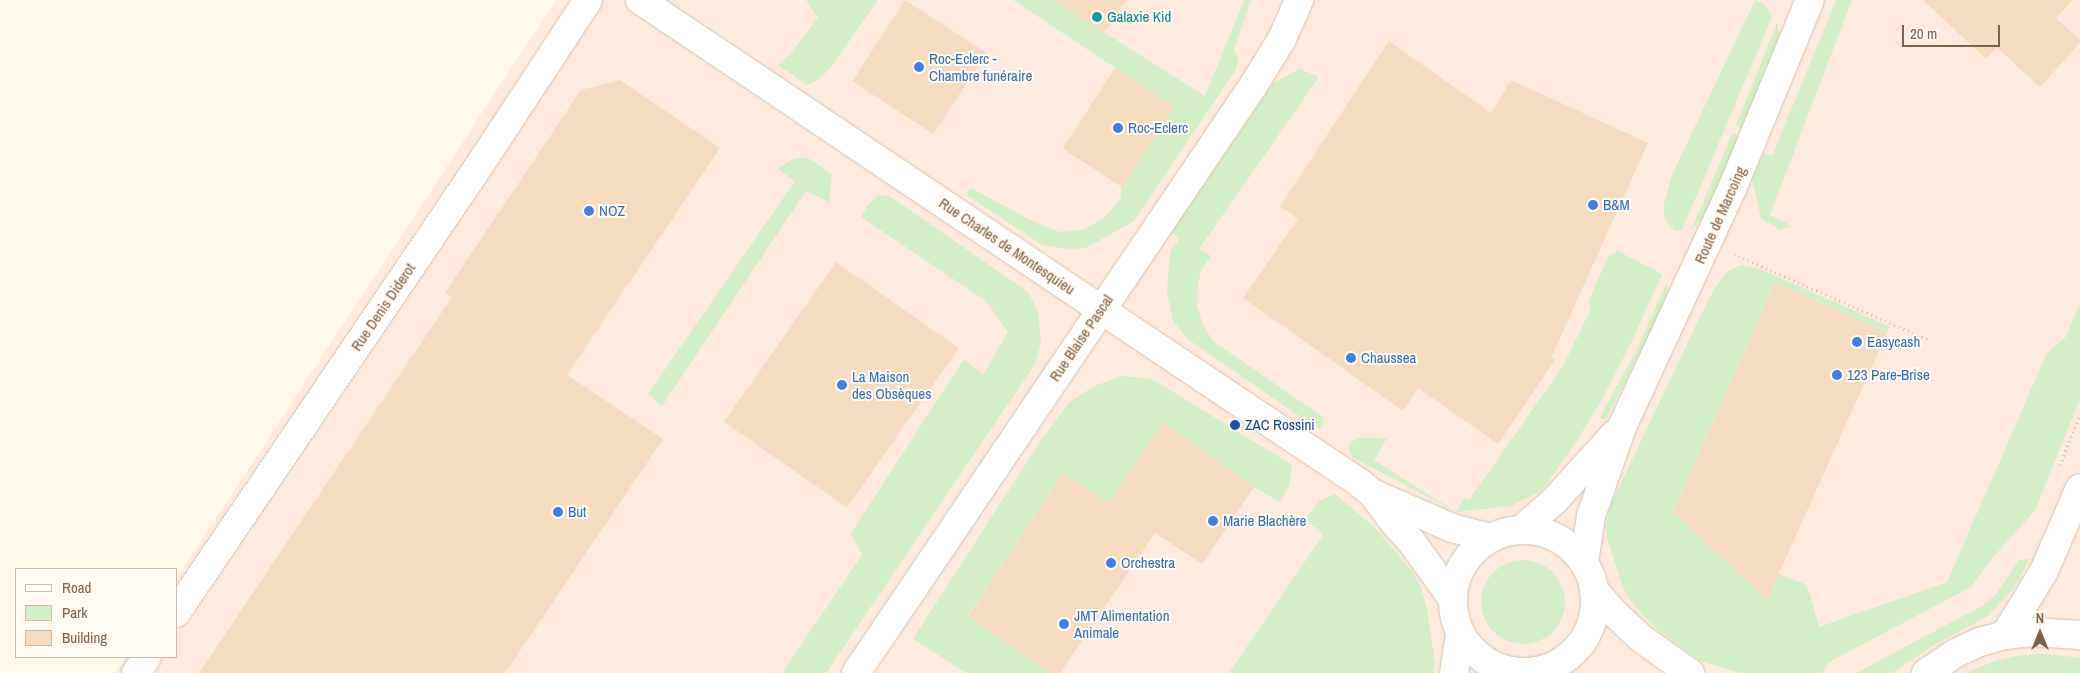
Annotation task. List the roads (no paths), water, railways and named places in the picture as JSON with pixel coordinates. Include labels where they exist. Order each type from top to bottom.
[{"type":"street","name":"Rue Denis Diderot","points":[[178,610],[477,169],[588,0]]},
{"type":"street","name":"Rue Charles de Montesquieu","points":[[640,0],[1327,460],[1372,493],[1452,528],[1491,538]]},
{"type":"street","name":"Rue Blaise Pascal","points":[[856,673],[1253,86],[1282,38],[1299,0]]},
{"type":"street","name":"Route de Marcoing","points":[[1584,563],[1591,516],[1622,427],[1708,243],[1810,0]]},
{"type":"street","name":"Route de Marcoing","points":[[1521,530],[1555,500],[1622,427]]},
{"type":"street","points":[[2005,636],[2047,565],[2080,488]]},
{"type":"street","name":"Rue Charles de Montesquieu","points":[[1372,493],[1427,562],[1452,598]]},
{"type":"street","points":[[1521,530],[1539,532],[1557,538],[1572,548],[1584,563],[1594,590],[1595,608],[1591,626],[1582,642],[1570,656],[1548,671],[1508,671],[1489,664],[1472,651],[1460,634],[1452,611],[1455,580],[1463,563],[1476,548],[1491,538],[1521,530]]},
{"type":"street","points":[[1594,590],[1612,611],[1642,639],[1690,673]]},
{"type":"street","points":[[1926,673],[1956,653],[1980,642],[2033,632],[2080,635]]},
{"type":"street","points":[[1454,673],[1460,634]]},
{"type":"street","points":[[136,673],[146,658]]},
{"type":"place","name":"Galaxie Kid","points":[[1097,17]]},
{"type":"place","name":"Roc-Eclerc - Chambre funéraire","points":[[919,67]]},
{"type":"place","name":"Roc-Eclerc","points":[[1118,128]]},
{"type":"place","name":"B&M","points":[[1593,205]]},
{"type":"place","name":"NOZ","points":[[589,211]]},
{"type":"place","name":"Easycash","points":[[1857,342]]},
{"type":"place","name":"Chaussea","points":[[1351,358]]},
{"type":"place","name":"123 Pare-Brise","points":[[1837,375]]},
{"type":"place","name":"La Maison des Obsèques","points":[[842,385]]},
{"type":"place","name":"ZAC Rossini","points":[[1235,425]]},
{"type":"place","name":"But","points":[[558,512]]},
{"type":"place","name":"Marie Blachère","points":[[1213,521]]},
{"type":"place","name":"Orchestra","points":[[1111,563]]},
{"type":"place","name":"JMT Alimentation Animale","points":[[1064,624]]}]
